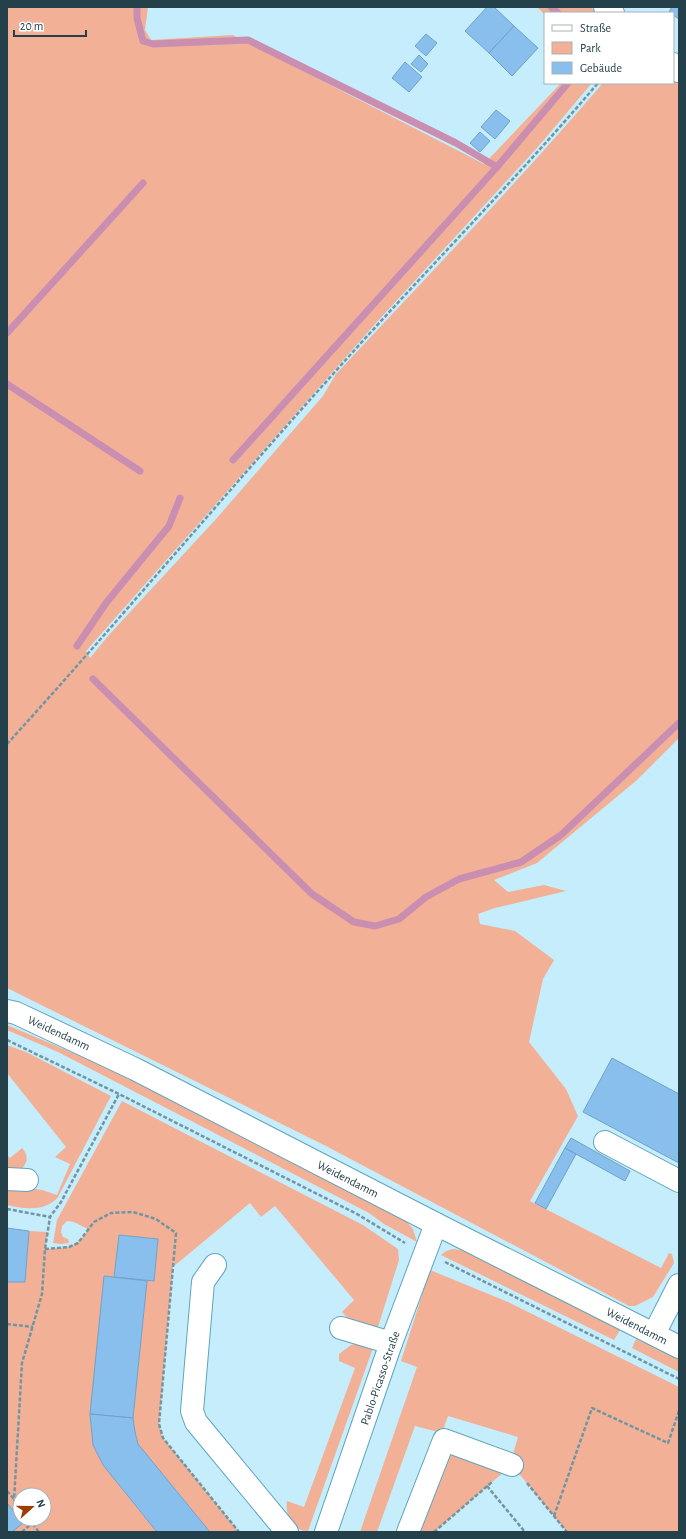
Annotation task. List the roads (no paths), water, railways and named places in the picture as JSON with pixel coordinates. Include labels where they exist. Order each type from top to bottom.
[{"type":"street","name":"Weidendamm","points":[[10,1010],[135,1069],[679,1347]]},
{"type":"street","points":[[605,1142],[679,1181]]},
{"type":"street","name":"Pablo-Picasso-Straße","points":[[326,1532],[391,1343],[436,1224]]},
{"type":"street","points":[[215,1265],[204,1282],[192,1411],[196,1422],[276,1506],[287,1532]]},
{"type":"street","points":[[654,1334],[679,1285]]},
{"type":"street","points":[[341,1328],[391,1343]]},
{"type":"street","points":[[408,1532],[444,1440],[512,1465]]},
{"type":"waterway","points":[[137,7],[137,18],[143,41],[153,44],[248,40],[456,143],[497,167]]},
{"type":"waterway","points":[[551,7],[557,12]]},
{"type":"waterway","points":[[233,460],[497,167],[567,84]]},
{"type":"waterway","points":[[7,333],[143,183]]},
{"type":"waterway","points":[[7,384],[140,471]]},
{"type":"waterway","points":[[77,646],[106,603],[169,526],[180,498]]},
{"type":"waterway","points":[[93,679],[312,894],[354,922],[375,926],[399,919],[426,897],[459,879],[521,862],[561,835],[679,723]]}]
